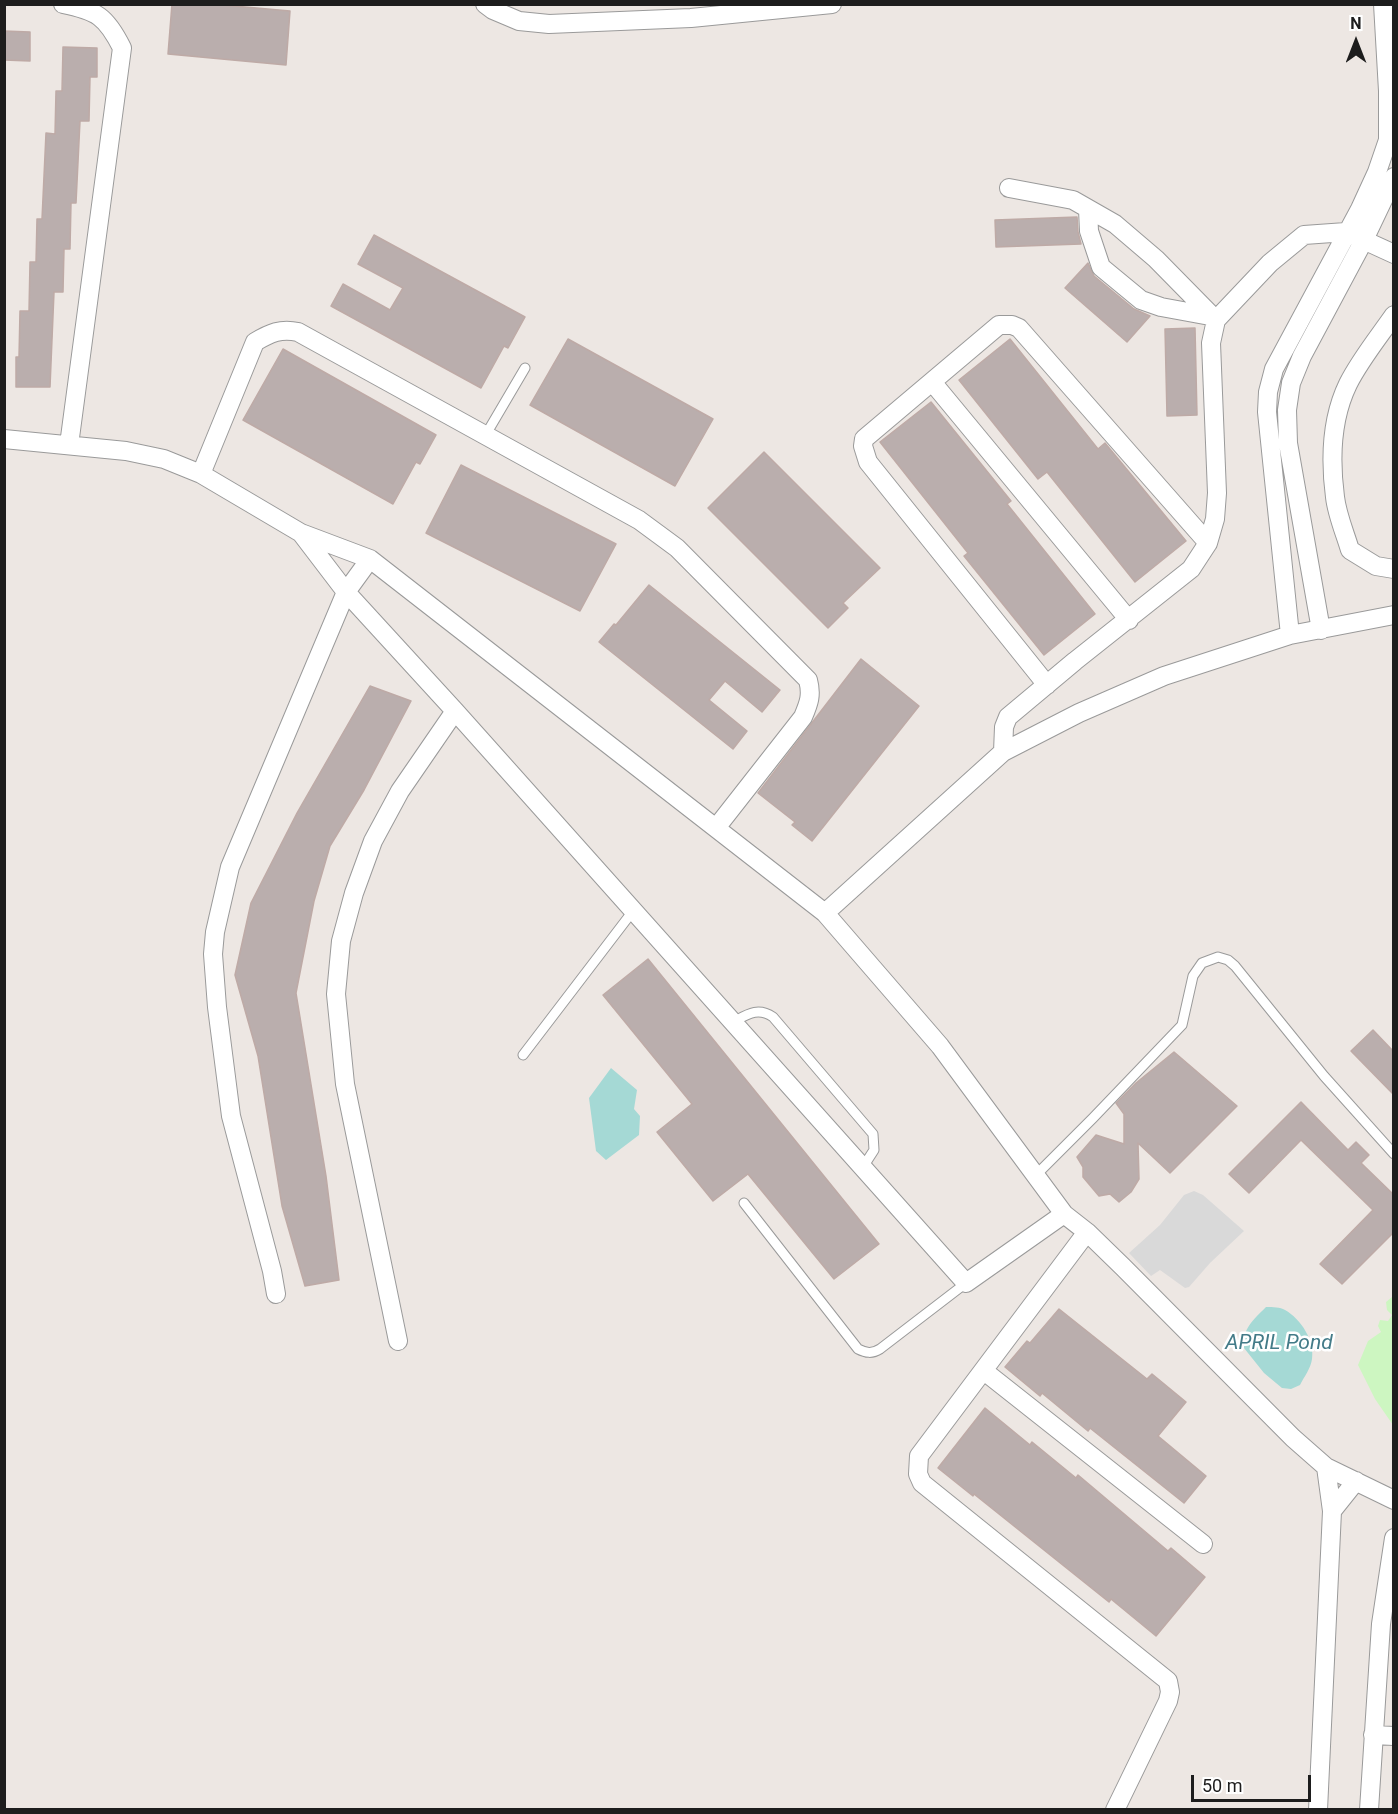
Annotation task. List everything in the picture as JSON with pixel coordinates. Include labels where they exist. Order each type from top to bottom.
[{"type":"street","points":[[63,4],[85,9],[104,19],[122,48],[69,445]]},
{"type":"street","points":[[491,6],[519,21],[549,24],[690,18],[832,4]]},
{"type":"street","points":[[1290,635],[1268,412],[1268,392],[1274,369],[1377,172],[1388,140],[1388,91],[1383,4]]},
{"type":"street","points":[[1322,630],[1288,443],[1287,410],[1291,383],[1302,356],[1364,240],[1394,177]]},
{"type":"street","points":[[1008,188],[1073,200],[1115,224],[1156,259],[1213,318]]},
{"type":"street","points":[[1088,208],[1089,231],[1101,267],[1141,300],[1213,318]]},
{"type":"street","points":[[1004,752],[1004,727],[1008,717],[1191,569],[1208,543],[1215,519],[1217,493],[1211,343],[1213,318],[1270,263],[1304,235],[1346,232],[1394,254]]},
{"type":"street","points":[[1394,315],[1349,382],[1334,423],[1333,453],[1335,498],[1350,550],[1376,566],[1394,569]]},
{"type":"street","points":[[1047,685],[868,462],[864,439],[999,325],[1012,325],[1019,328],[1208,543]]},
{"type":"street","points":[[201,474],[255,342],[270,333],[285,329],[298,332],[639,520],[678,548],[808,680],[811,690],[810,702],[802,717],[716,828]]},
{"type":"street","points":[[933,383],[1129,620]]},
{"type":"street","points":[[4,439],[126,452],[164,459],[201,474],[301,533],[370,559],[825,914],[940,1046],[1064,1214],[1087,1232],[1293,1438],[1326,1467],[1394,1500]]},
{"type":"street","points":[[301,533],[346,592],[966,1283],[1064,1214]]},
{"type":"street","points":[[276,1294],[231,1116],[217,1006],[213,954],[215,932],[230,867],[346,592],[370,559]]},
{"type":"street","points":[[825,914],[1004,752],[1079,713],[1164,676],[1290,635],[1394,615]]},
{"type":"street","points":[[398,1341],[345,1084],[336,994],[341,941],[354,893],[373,841],[400,791],[455,711]]},
{"type":"street","points":[[1087,1232],[919,1456],[918,1474],[922,1483],[1168,1681],[1170,1692],[1168,1701],[1115,1809]]},
{"type":"street","points":[[984,1371],[1203,1544]]},
{"type":"street","points":[[1318,1809],[1332,1511],[1326,1467]]},
{"type":"street","points":[[1332,1511],[1356,1481]]},
{"type":"street","points":[[1368,1809],[1381,1624],[1394,1538]]},
{"type":"street","points":[[1372,1734],[1394,1736]]},
{"type":"lane","points":[[485,436],[525,368]]},
{"type":"lane","points":[[523,1055],[633,911]]},
{"type":"lane","points":[[1036,1175],[1182,1025],[1193,976],[1202,963],[1218,957],[1228,960],[1235,966],[1324,1076],[1394,1154]]},
{"type":"lane","points":[[733,1022],[751,1012],[760,1011],[773,1017],[873,1134],[874,1150],[863,1167]]},
{"type":"lane","points":[[744,1203],[858,1349],[864,1352],[873,1353],[880,1349],[966,1283]]},
{"type":"green space","points":[[1393,1285],[1393,1425],[1375,1399],[1358,1365],[1368,1341],[1381,1332],[1378,1326],[1380,1320],[1388,1321],[1392,1315],[1387,1310],[1386,1302],[1392,1297]]},
{"type":"shaded area","points":[[1194,1191],[1203,1195],[1244,1231],[1210,1263],[1189,1287],[1185,1288],[1160,1270],[1151,1276],[1129,1253],[1160,1225],[1184,1195]]},
{"type":"water","points":[[611,1068],[637,1090],[634,1109],[640,1116],[639,1135],[606,1160],[596,1151],[589,1098]]},
{"type":"water","name":"APRIL Pond","points":[[1266,1307],[1281,1308],[1291,1314],[1309,1338],[1312,1359],[1309,1369],[1300,1385],[1291,1389],[1282,1388],[1264,1373],[1244,1348],[1247,1330]]},
{"type":"building","points":[[172,4],[212,4],[290,11],[286,65],[168,54]]},
{"type":"building","points":[[4,31],[30,32],[30,61],[4,60]]},
{"type":"building","points":[[63,47],[97,48],[97,77],[90,77],[89,121],[80,121],[76,203],[71,203],[70,249],[64,249],[63,292],[54,292],[50,387],[16,387],[20,311],[29,311],[30,262],[36,262],[37,219],[42,219],[46,133],[55,134],[56,91],[62,91]]},
{"type":"building","points":[[1077,217],[1081,244],[996,247],[995,220]]},
{"type":"building","points":[[374,235],[525,317],[508,348],[504,346],[481,388],[331,306],[343,284],[390,310],[403,288],[358,264]]},
{"type":"building","points":[[1088,263],[1094,276],[1134,309],[1150,316],[1127,342],[1065,288]]},
{"type":"building","points":[[1195,328],[1197,415],[1167,416],[1165,329]]},
{"type":"building","points":[[568,339],[713,419],[675,486],[530,405]]},
{"type":"building","points":[[1010,339],[1098,449],[1105,443],[1186,541],[1135,582],[1047,472],[1038,479],[959,380]]},
{"type":"building","points":[[283,349],[436,435],[420,464],[416,462],[393,504],[243,420]]},
{"type":"building","points":[[931,402],[1011,501],[1007,504],[1095,614],[1044,655],[964,556],[968,553],[880,442]]},
{"type":"building","points":[[764,452],[880,568],[843,603],[848,608],[828,628],[708,508]]},
{"type":"building","points":[[461,465],[616,544],[580,611],[426,533]]},
{"type":"building","points":[[649,585],[780,690],[762,712],[725,681],[709,700],[747,731],[733,749],[599,642]]},
{"type":"building","points":[[861,659],[919,706],[812,841],[792,825],[795,822],[758,793]]},
{"type":"building","points":[[370,686],[411,701],[364,790],[330,846],[314,901],[296,993],[326,1176],[339,1280],[305,1286],[282,1206],[258,1056],[235,975],[251,903],[297,813]]},
{"type":"building","points":[[648,959],[879,1244],[834,1279],[748,1174],[713,1201],[657,1132],[692,1104],[603,995]]},
{"type":"building","points":[[1373,1030],[1394,1052],[1394,1095],[1351,1051]]},
{"type":"building","points":[[1174,1052],[1237,1106],[1170,1173],[1138,1143],[1139,1179],[1131,1192],[1119,1202],[1110,1194],[1099,1196],[1083,1177],[1083,1167],[1077,1157],[1096,1135],[1124,1144],[1124,1114],[1116,1103],[1136,1083]]},
{"type":"building","points":[[1301,1102],[1348,1150],[1356,1142],[1369,1155],[1361,1163],[1394,1195],[1394,1232],[1342,1284],[1320,1264],[1373,1210],[1301,1140],[1249,1193],[1229,1174]]},
{"type":"building","points":[[1059,1309],[1147,1379],[1152,1374],[1186,1402],[1158,1436],[1206,1476],[1184,1503],[1090,1428],[1088,1431],[1042,1393],[1040,1396],[1005,1367],[1027,1341],[1030,1343]]},
{"type":"building","points":[[985,1408],[1030,1445],[1032,1442],[1076,1478],[1078,1475],[1168,1551],[1171,1548],[1205,1577],[1156,1636],[1111,1599],[1109,1602],[938,1468]]}]
